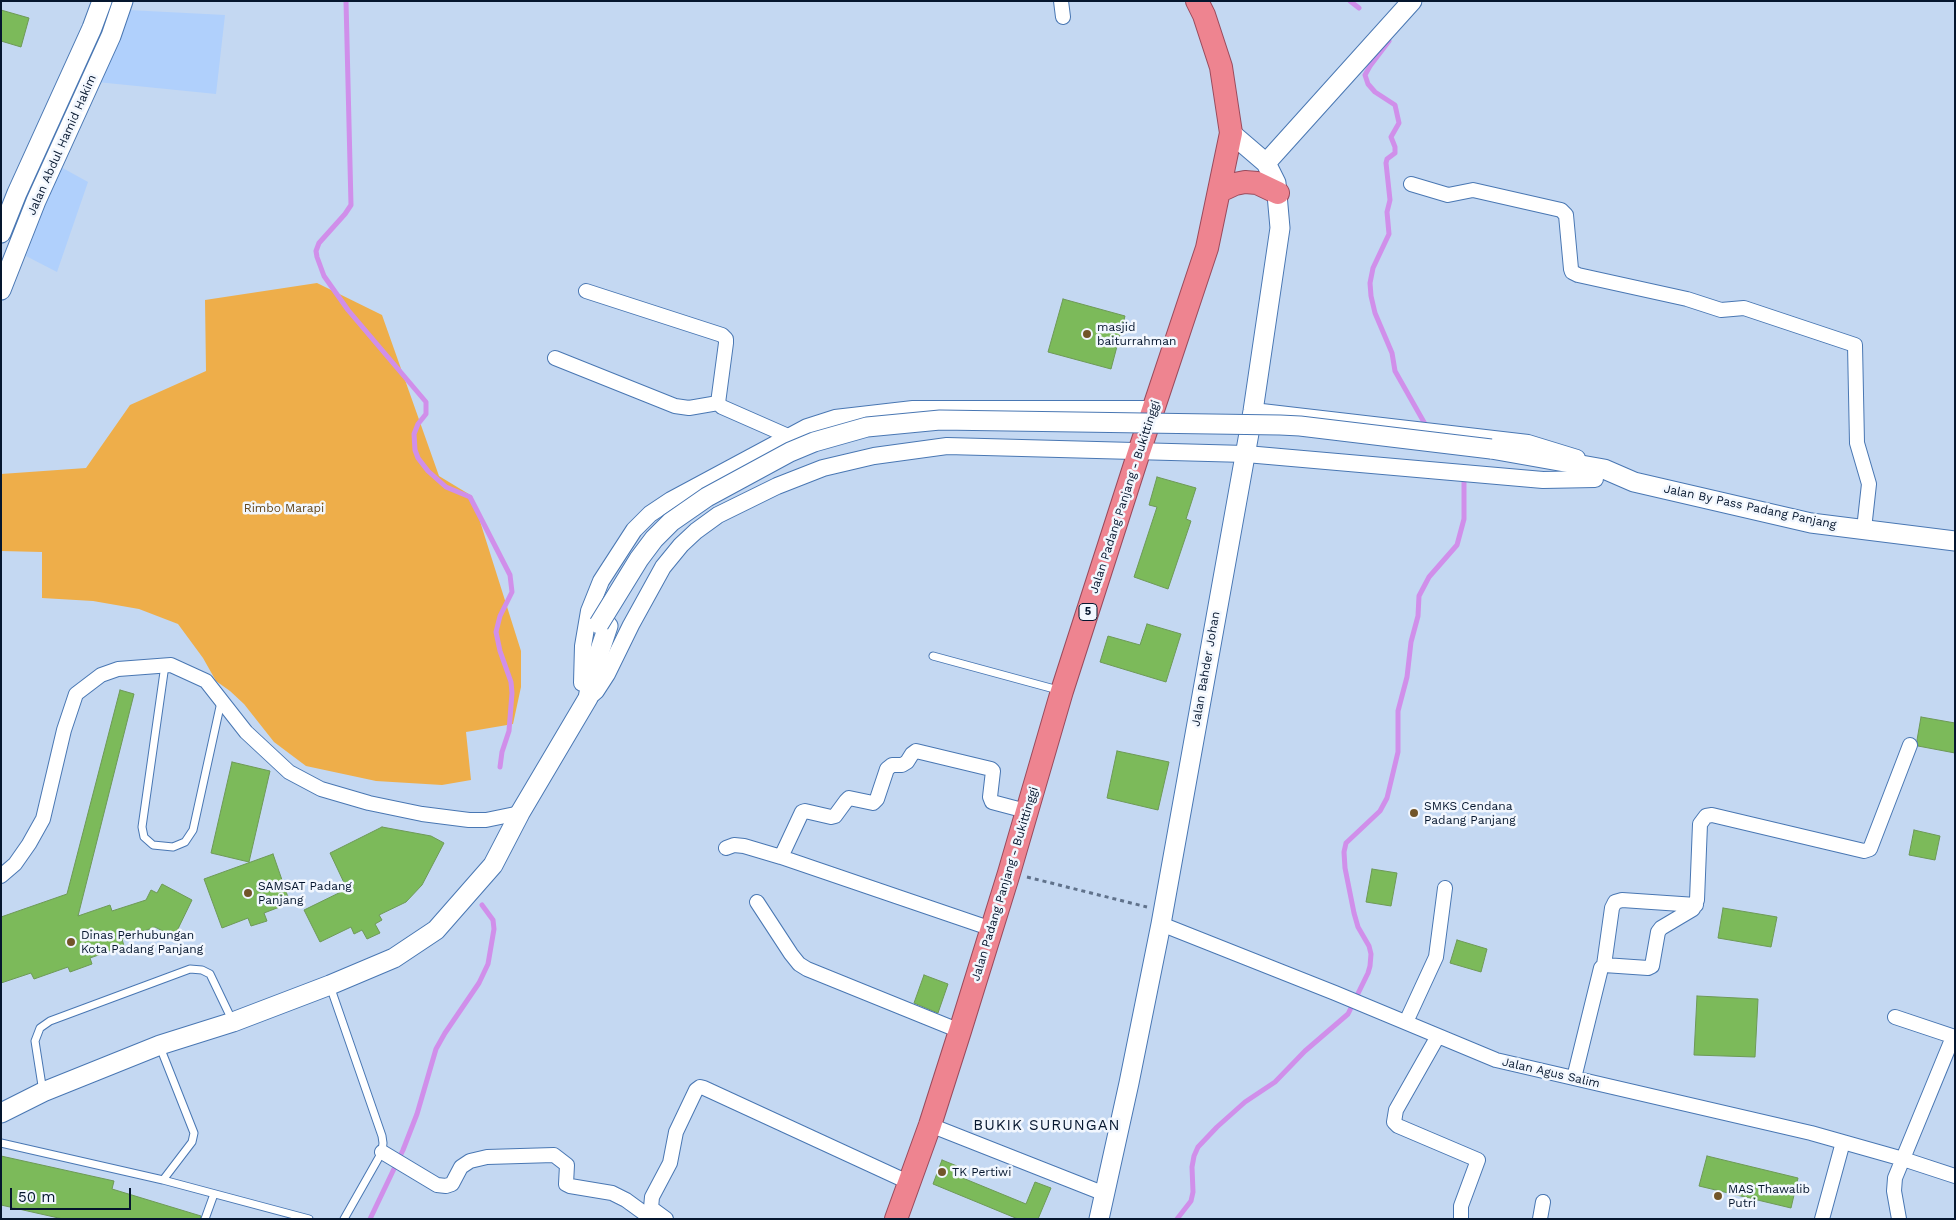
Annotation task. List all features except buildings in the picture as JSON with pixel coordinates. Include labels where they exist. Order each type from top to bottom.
[{"type":"highway","name":"Jalan Padang Panjang - Bukittinggi","points":[[896,1219],[930,1125],[992,929],[1062,691],[1207,248],[1231,132],[1221,67],[1204,15],[1197,1]]},
{"type":"highway","points":[[1220,191],[1235,184],[1245,182],[1257,183],[1278,193]]},
{"type":"main road","name":"Jalan Abdul Hamid Hakim","points":[[1,233],[102,1]]},
{"type":"main road","name":"Jalan Abdul Hamid Hakim","points":[[1,290],[5,266],[111,36],[123,1]]},
{"type":"main road","points":[[1266,164],[1412,1]]},
{"type":"main road","points":[[69,77],[88,85]]},
{"type":"main road","name":"Jalan Bahder Johan","points":[[1099,1219],[1162,917],[1246,454],[1280,228],[1276,183],[1266,164],[1231,132]]},
{"type":"main road","name":"Jalan By Pass Padang Panjang","points":[[520,813],[578,715],[611,602],[638,560],[670,522],[707,497],[790,452],[814,442],[867,427],[940,420],[1300,426],[1600,474],[1811,523],[1955,542]]},
{"type":"main road","points":[[1,1113],[43,1092],[160,1045],[233,1022],[394,958],[436,930],[493,865],[520,813]]},
{"type":"street","points":[[1061,1],[1063,17]]},
{"type":"street","points":[[1411,184],[1448,195],[1473,190],[1561,210],[1566,215],[1570,269],[1578,275],[1687,299],[1721,310],[1744,308],[1855,345],[1857,442],[1869,484],[1864,529]]},
{"type":"street","points":[[586,291],[722,335],[726,339],[726,344],[718,403]]},
{"type":"street","points":[[555,358],[675,406],[689,408],[718,403]]},
{"type":"street","points":[[718,403],[722,407],[788,436]]},
{"type":"street","points":[[1153,409],[913,409],[835,418],[806,426],[671,500],[650,514],[634,530],[602,581],[589,611],[583,646],[585,691],[596,691],[607,674],[663,567],[681,545],[718,515],[777,486],[823,468],[874,456],[947,446],[1246,454],[1543,480],[1600,474]]},
{"type":"street","points":[[1253,411],[1528,442],[1570,456],[1600,474]]},
{"type":"street","points":[[1,876],[15,864],[43,819],[64,730],[76,694],[101,675],[118,669],[171,665],[206,681],[246,732],[289,772],[320,789],[369,803],[422,814],[469,820],[486,820],[520,813]]},
{"type":"street","points":[[1604,965],[1648,968],[1652,966],[1658,932],[1661,928],[1693,909],[1696,905],[1700,824],[1706,816],[1712,815],[1864,851],[1870,850],[1910,745]]},
{"type":"street","points":[[781,857],[802,812],[806,811],[831,817],[835,816],[849,798],[873,803],[877,799],[887,769],[892,765],[907,762],[912,754],[916,752],[991,769],[993,771],[990,797],[992,802],[1026,811]]},
{"type":"street","points":[[726,848],[734,845],[744,846],[781,857],[992,929]]},
{"type":"street","points":[[1406,1022],[1436,956],[1445,888]]},
{"type":"street","points":[[1574,1078],[1604,965],[1612,908],[1615,902],[1622,900],[1696,905]]},
{"type":"street","points":[[757,902],[791,954],[806,969],[960,1031]]},
{"type":"street","name":"Jalan Agus Salim","points":[[1162,917],[1335,993],[1496,1060],[1811,1133],[1955,1176]]},
{"type":"street","points":[[1895,1017],[1954,1037],[1893,1185],[1899,1219]]},
{"type":"street","points":[[1438,1036],[1396,1110],[1394,1122],[1398,1126],[1478,1160],[1461,1206],[1461,1219]]},
{"type":"street","points":[[666,1219],[651,1208],[652,1197],[670,1163],[676,1132],[696,1090],[700,1087],[908,1182]]},
{"type":"street","points":[[930,1125],[1105,1194]]},
{"type":"street","points":[[1822,1219],[1843,1142]]},
{"type":"street","points":[[382,1152],[437,1185],[446,1186],[452,1184],[461,1167],[470,1161],[488,1157],[554,1155],[567,1165],[566,1184],[612,1193],[626,1200],[652,1219]]},
{"type":"street","points":[[1540,1219],[1543,1202]]},
{"type":"lane","points":[[933,656],[1062,691]]},
{"type":"lane","points":[[165,665],[142,827],[144,837],[152,845],[173,847],[185,842],[193,830],[222,701]]},
{"type":"lane","points":[[43,1092],[34,1041],[40,1028],[50,1021],[190,969],[202,970],[210,974],[233,1022]]},
{"type":"lane","points":[[330,985],[382,1136],[382,1152],[344,1219]]},
{"type":"lane","points":[[160,1045],[194,1133],[192,1142],[163,1180]]},
{"type":"lane","points":[[1,1143],[163,1180],[309,1219]]},
{"type":"lane","points":[[205,1219],[214,1194]]},
{"type":"path","points":[[1009,873],[1162,917]]},
{"type":"shaded area","points":[[128,10],[225,15],[216,94],[97,82]]},
{"type":"shaded area","points":[[59,166],[88,182],[57,272],[26,256]]},
{"type":"green space","name":"Rimbo Marapi","points":[[317,283],[382,315],[439,476],[472,496],[521,651],[521,687],[513,724],[466,732],[471,780],[442,785],[376,781],[306,766],[274,742],[244,704],[216,681],[203,658],[178,624],[139,609],[93,601],[42,598],[42,552],[1,551],[1,474],[86,468],[130,405],[206,371],[205,300]]},
{"type":"waterway","points":[[346,1],[351,205],[319,243],[316,251],[317,257],[324,276],[348,310],[426,402],[426,414],[418,424],[414,434],[415,450],[418,458],[428,471],[446,487],[470,497],[510,575],[512,592],[500,616],[496,632],[500,651],[511,682],[512,693],[509,731],[502,752],[500,767]]},
{"type":"waterway","points":[[1350,1],[1359,8]]},
{"type":"waterway","points":[[1389,41],[1365,75],[1368,84],[1375,92],[1395,105],[1399,123],[1391,137],[1395,153],[1387,159],[1386,163],[1390,200],[1387,212],[1389,234],[1373,268],[1370,283],[1371,296],[1375,313],[1392,353],[1395,371],[1425,424]]},
{"type":"waterway","points":[[1177,1219],[1191,1201],[1193,1192],[1192,1167],[1198,1147],[1245,1102],[1275,1082],[1305,1051],[1348,1014],[1368,973],[1371,954],[1369,946],[1358,927],[1354,913],[1345,868],[1344,852],[1346,843],[1380,811],[1387,798],[1398,752],[1398,711],[1407,677],[1411,642],[1418,616],[1419,596],[1429,577],[1457,545],[1464,519],[1464,476]]},
{"type":"waterway","points":[[370,1219],[403,1150],[417,1114],[436,1049],[479,983],[488,964],[494,929],[493,920],[482,905]]},
{"type":"place","name":"masjid baiturrahman","points":[[1087,334]]},
{"type":"place","name":"SMKS Cendana Padang Panjang","points":[[1414,813]]},
{"type":"place","name":"SAMSAT Padang Panjang","points":[[248,893]]},
{"type":"place","name":"Dinas Perhubungan Kota Padang Panjang","points":[[71,942]]},
{"type":"place","name":"TK Pertiwi","points":[[942,1172]]},
{"type":"place","name":"MAS Thawalib Putri","points":[[1718,1196]]},
{"type":"district","name":"BUKIK SURUNGAN","points":[[1047,1126]]}]
